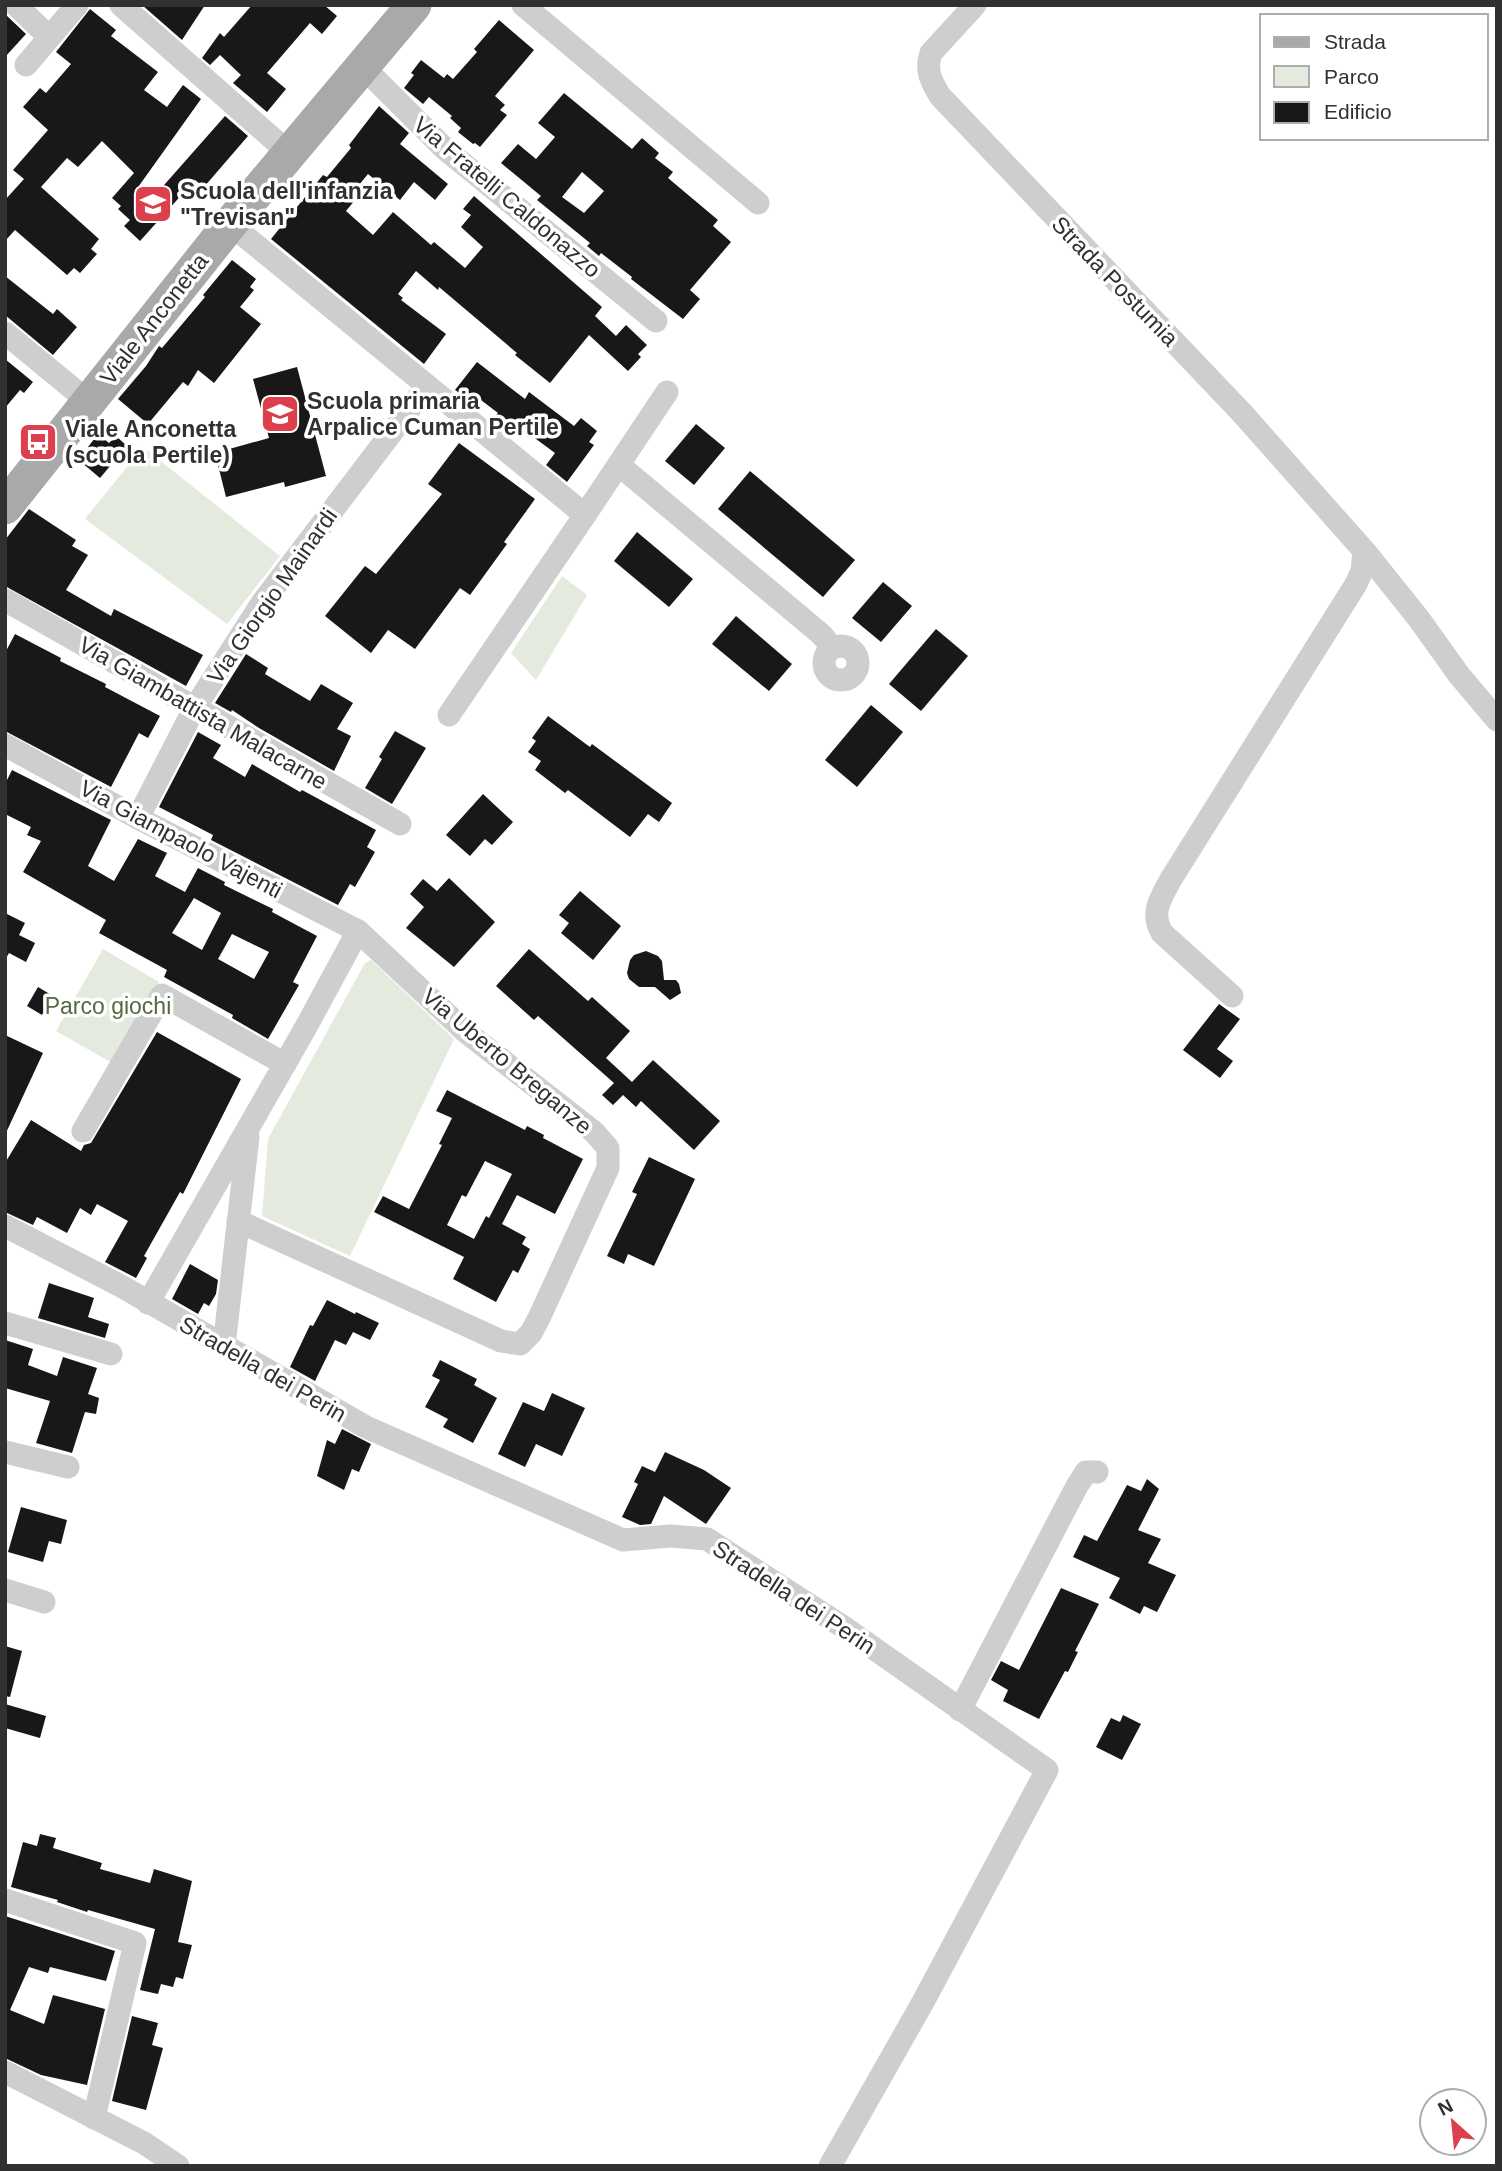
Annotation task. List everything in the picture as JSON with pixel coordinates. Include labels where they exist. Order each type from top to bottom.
[{"type":"main road","name":"Viale Anconetta","points":[[5,508],[229,224],[414,5]]},
{"type":"street","points":[[16,5],[49,37]]},
{"type":"street","points":[[26,65],[77,5]]},
{"type":"street","points":[[121,5],[289,153]]},
{"type":"street","points":[[523,5],[758,203]]},
{"type":"street","name":"Strada Postumia","points":[[975,5],[932,53],[928,62],[930,79],[940,96],[1242,413],[1364,551],[1497,720]]},
{"type":"street","name":"Via Fratelli Caldonazzo","points":[[363,67],[445,149],[656,321]]},
{"type":"street","points":[[229,224],[585,515]]},
{"type":"street","points":[[5,333],[89,402]]},
{"type":"street","name":"Via Giorgio Mainardi","points":[[138,818],[194,709],[262,603],[427,386]]},
{"type":"street","points":[[449,715],[667,392]]},
{"type":"street","points":[[619,465],[822,635],[832,648]]},
{"type":"street","points":[[1232,996],[1162,933],[1156,923],[1155,908],[1356,584],[1362,570],[1364,551]]},
{"type":"street","name":"Via Giambattista Malacarne","points":[[5,600],[400,824]]},
{"type":"street","name":"Via Giampaolo Vajenti","points":[[5,745],[138,818],[358,930]]},
{"type":"street","points":[[148,1303],[249,1128],[358,930]]},
{"type":"street","name":"Via Uberto Breganze","points":[[238,1221],[501,1341],[520,1344],[540,1318],[608,1168],[608,1147],[594,1132],[466,1032],[358,930]]},
{"type":"street","points":[[83,1131],[162,995],[285,1064]]},
{"type":"street","points":[[224,1346],[249,1128]]},
{"type":"street","name":"Stradella dei Perin","points":[[5,1226],[121,1286],[366,1427],[623,1540],[671,1535],[707,1539],[842,1626],[1047,1770],[923,2002],[830,2166]]},
{"type":"street","points":[[5,1323],[111,1354]]},
{"type":"street","points":[[5,1452],[68,1467]]},
{"type":"street","points":[[960,1710],[1077,1486],[1086,1472],[1097,1472]]},
{"type":"street","points":[[5,1590],[44,1602]]},
{"type":"street","points":[[5,1900],[135,1943],[94,2118]]},
{"type":"street","points":[[5,2072],[144,2143],[178,2166]]},
{"type":"green space","points":[[143,447],[280,556],[227,624],[85,519]]},
{"type":"green space","points":[[562,576],[587,595],[536,680],[511,653]]},
{"type":"green space","name":"Parco giochi","points":[[103,949],[159,982],[112,1063],[56,1031]]},
{"type":"green space","points":[[371,960],[454,1039],[350,1256],[262,1216],[268,1139],[365,963]]},
{"type":"building","points":[[142,5],[205,5],[182,40]]},
{"type":"building","points":[[252,5],[324,5],[337,16],[322,34],[310,23],[267,73],[286,89],[267,112],[233,83],[241,75],[220,55],[210,65],[202,58],[220,33],[224,37]]},
{"type":"building","points":[[90,9],[116,30],[111,36],[158,72],[144,90],[167,107],[183,85],[201,99],[136,190],[150,201],[225,116],[248,136],[204,187],[195,180],[140,241],[124,226],[130,220],[118,209],[121,206],[112,198],[134,173],[102,141],[78,167],[67,158],[41,187],[99,239],[91,249],[97,254],[80,273],[74,268],[67,275],[15,230],[5,241],[5,200],[24,179],[13,170],[48,130],[23,107],[40,88],[46,93],[71,64],[56,52]]},
{"type":"building","points":[[5,14],[26,34],[5,57]]},
{"type":"building","points":[[499,20],[534,50],[495,96],[505,105],[500,110],[507,115],[480,147],[458,132],[461,128],[450,118],[452,116],[429,97],[423,104],[404,88],[421,60],[444,78],[447,74],[453,79],[477,52],[474,49]]},
{"type":"building","points":[[564,93],[632,149],[642,138],[659,153],[655,158],[673,172],[668,178],[718,220],[713,226],[731,242],[690,290],[700,299],[683,319],[601,253],[599,256],[587,246],[590,243],[537,200],[541,196],[501,163],[518,144],[536,159],[555,137],[538,123]],"holes":[[[582,172],[604,191],[584,213],[562,197]]]},
{"type":"building","points":[[379,106],[409,133],[400,144],[448,184],[435,200],[414,182],[400,200],[368,174],[350,196],[355,200],[346,211],[373,235],[393,212],[431,245],[434,242],[465,268],[483,247],[461,227],[471,215],[463,209],[474,196],[602,307],[595,316],[616,336],[626,325],[647,345],[638,354],[641,357],[628,371],[589,335],[550,383],[439,287],[438,290],[416,271],[398,294],[403,298],[401,300],[446,334],[424,364],[271,239],[323,175],[327,177],[351,148],[349,145]]},
{"type":"building","points":[[232,260],[256,279],[250,287],[254,290],[240,307],[261,324],[214,383],[198,370],[188,386],[183,382],[148,424],[118,399],[159,346],[162,348],[205,297],[203,295]]},
{"type":"building","points":[[5,276],[53,314],[57,309],[77,327],[53,355],[5,315]]},
{"type":"building","points":[[5,359],[33,382],[24,393],[20,390],[5,408]]},
{"type":"building","points":[[477,362],[525,399],[529,392],[574,426],[581,418],[597,431],[589,442],[594,445],[567,482],[546,465],[555,453],[513,422],[505,431],[491,420],[498,413],[473,394],[469,399],[455,390]]},
{"type":"building","points":[[297,367],[326,476],[285,487],[284,482],[226,497],[215,453],[269,438],[253,379]]},
{"type":"building","points":[[696,424],[725,448],[694,485],[665,461]]},
{"type":"building","points":[[98,434],[109,443],[116,436],[127,446],[100,478],[81,462],[91,450],[88,447]]},
{"type":"building","points":[[459,443],[535,499],[470,595],[460,588],[415,649],[388,630],[371,653],[325,616],[365,566],[376,574],[442,494],[428,484]]},
{"type":"building","points":[[750,471],[855,560],[823,597],[718,509]]},
{"type":"building","points":[[29,509],[76,540],[72,546],[88,555],[66,590],[111,616],[114,609],[203,655],[186,686],[5,586],[5,540]]},
{"type":"building","points":[[637,532],[693,579],[669,607],[614,561]]},
{"type":"building","points":[[883,582],[912,606],[881,642],[852,618]]},
{"type":"building","points":[[736,616],[792,664],[769,691],[712,644]]},
{"type":"building","points":[[936,629],[968,656],[921,711],[889,684]]},
{"type":"building","points":[[15,634],[160,716],[148,738],[139,733],[111,787],[5,731],[5,653]]},
{"type":"building","points":[[246,654],[268,668],[265,674],[310,701],[321,684],[353,703],[337,729],[351,736],[334,771],[232,710],[231,712],[215,703]]},
{"type":"building","points":[[871,705],[903,732],[857,787],[825,760]]},
{"type":"building","points":[[548,716],[590,747],[592,744],[672,803],[659,822],[648,814],[630,837],[568,790],[565,793],[535,770],[541,761],[528,752],[536,741],[532,738]]},
{"type":"building","points":[[395,731],[426,748],[392,804],[365,788]]},
{"type":"building","points":[[198,732],[221,745],[213,758],[245,777],[252,764],[300,792],[302,790],[376,830],[367,847],[375,852],[355,887],[350,884],[338,905],[211,840],[213,835],[159,807]]},
{"type":"building","points":[[12,770],[111,820],[88,866],[114,881],[138,839],[167,853],[155,876],[185,892],[198,868],[317,936],[293,982],[299,985],[268,1039],[232,1018],[233,1015],[164,977],[167,970],[99,933],[106,920],[23,872],[41,841],[27,835],[31,827],[5,814],[5,784]],"holes":[[[194,898],[221,913],[202,950],[172,933]],[[232,934],[269,952],[254,979],[218,959]]]},
{"type":"building","points":[[483,794],[513,822],[492,845],[485,839],[470,856],[446,835]]},
{"type":"building","points":[[449,878],[495,922],[454,967],[406,928],[424,907],[410,894],[423,879],[437,891]]},
{"type":"building","points":[[580,891],[621,926],[593,960],[561,933],[569,923],[559,915]]},
{"type":"building","points":[[5,913],[25,923],[19,935],[35,943],[26,962],[9,953],[5,960]]},
{"type":"building","points":[[529,949],[588,1001],[592,997],[630,1031],[606,1058],[632,1082],[653,1060],[720,1121],[694,1150],[641,1101],[636,1107],[623,1095],[613,1105],[602,1095],[614,1083],[538,1016],[534,1020],[496,986]]},
{"type":"building","points":[[646,951],[658,956],[662,961],[664,980],[676,980],[681,993],[670,1000],[655,987],[639,987],[629,979],[627,973],[630,960],[634,955]]},
{"type":"building","points":[[38,987],[53,996],[42,1015],[27,1006]]},
{"type":"building","points":[[1219,1004],[1240,1019],[1217,1049],[1233,1061],[1220,1078],[1183,1050]]},
{"type":"building","points":[[157,1032],[241,1079],[183,1194],[180,1192],[144,1256],[147,1258],[136,1278],[105,1262],[128,1221],[97,1204],[91,1215],[80,1208],[67,1233],[37,1217],[33,1225],[5,1212],[5,1163],[31,1120],[81,1151],[84,1145],[91,1143]]},
{"type":"building","points":[[5,1035],[43,1053],[5,1135]]},
{"type":"building","points":[[447,1090],[525,1130],[527,1126],[544,1135],[543,1138],[583,1159],[555,1214],[517,1195],[502,1224],[526,1237],[522,1244],[530,1249],[518,1273],[513,1270],[496,1302],[453,1279],[464,1257],[374,1212],[383,1196],[409,1209],[442,1145],[439,1144],[452,1118],[436,1111]],"holes":[[[485,1161],[512,1174],[489,1218],[486,1216],[474,1239],[447,1225],[462,1195],[466,1197]]]},
{"type":"building","points":[[649,1157],[695,1179],[654,1266],[628,1254],[624,1264],[607,1256],[637,1194],[632,1192]]},
{"type":"building","points":[[190,1264],[218,1280],[216,1294],[209,1306],[204,1303],[198,1314],[172,1299]]},
{"type":"building","points":[[49,1283],[94,1298],[88,1317],[109,1324],[105,1338],[38,1318]]},
{"type":"building","points":[[327,1300],[379,1323],[370,1340],[353,1332],[346,1345],[335,1340],[315,1381],[290,1367],[310,1325],[313,1326]]},
{"type":"building","points":[[5,1340],[33,1349],[28,1365],[57,1376],[63,1357],[97,1368],[88,1394],[99,1398],[96,1414],[85,1412],[72,1453],[36,1443],[50,1401],[5,1388]]},
{"type":"building","points":[[440,1360],[477,1379],[474,1385],[497,1398],[473,1443],[443,1427],[448,1419],[425,1407],[440,1380],[432,1376]]},
{"type":"building","points":[[552,1393],[585,1408],[562,1456],[536,1444],[525,1467],[498,1454],[523,1402],[544,1411]]},
{"type":"building","points":[[342,1429],[371,1444],[359,1472],[352,1469],[344,1490],[317,1476],[327,1440],[335,1444]]},
{"type":"building","points":[[665,1452],[704,1470],[731,1488],[706,1524],[664,1496],[651,1524],[640,1525],[622,1517],[638,1484],[634,1482],[642,1466],[655,1472]]},
{"type":"building","points":[[1147,1479],[1159,1489],[1138,1530],[1161,1539],[1148,1563],[1176,1575],[1157,1612],[1144,1606],[1140,1614],[1109,1598],[1120,1578],[1073,1557],[1084,1535],[1097,1541],[1127,1485],[1141,1491]]},
{"type":"building","points":[[21,1507],[67,1520],[61,1544],[49,1541],[43,1562],[8,1552]]},
{"type":"building","points":[[1061,1588],[1099,1604],[1075,1651],[1078,1652],[1068,1672],[1065,1671],[1039,1719],[1003,1701],[1008,1690],[991,1680],[1001,1661],[1019,1670]]},
{"type":"building","points":[[5,1646],[22,1651],[10,1697],[5,1696]]},
{"type":"building","points":[[5,1704],[46,1716],[40,1738],[5,1728]]},
{"type":"building","points":[[1123,1715],[1141,1724],[1122,1760],[1096,1747],[1111,1718],[1120,1722]]},
{"type":"building","points":[[40,1834],[56,1838],[53,1848],[102,1863],[100,1869],[150,1883],[154,1869],[192,1881],[178,1942],[192,1945],[183,1979],[176,1977],[173,1987],[161,1984],[158,1994],[140,1990],[155,1929],[88,1910],[87,1912],[57,1902],[58,1900],[11,1887],[23,1842],[37,1846]]},
{"type":"building","points":[[5,1916],[115,1951],[106,1981],[50,1967],[48,1973],[29,1967],[10,2010],[44,2024],[53,1995],[105,2009],[87,2085],[41,2075],[5,2058]]},
{"type":"building","points":[[132,2016],[158,2023],[152,2045],[163,2048],[146,2110],[112,2101]]},
{"type":"place","name":"Scuola dell'infanzia \"Trevisan\"","points":[[153,204]]},
{"type":"place","name":"Scuola primaria Arpalice Cuman Pertile","points":[[280,414]]},
{"type":"place","name":"Viale Anconetta (scuola Pertile)","points":[[38,442]]}]
